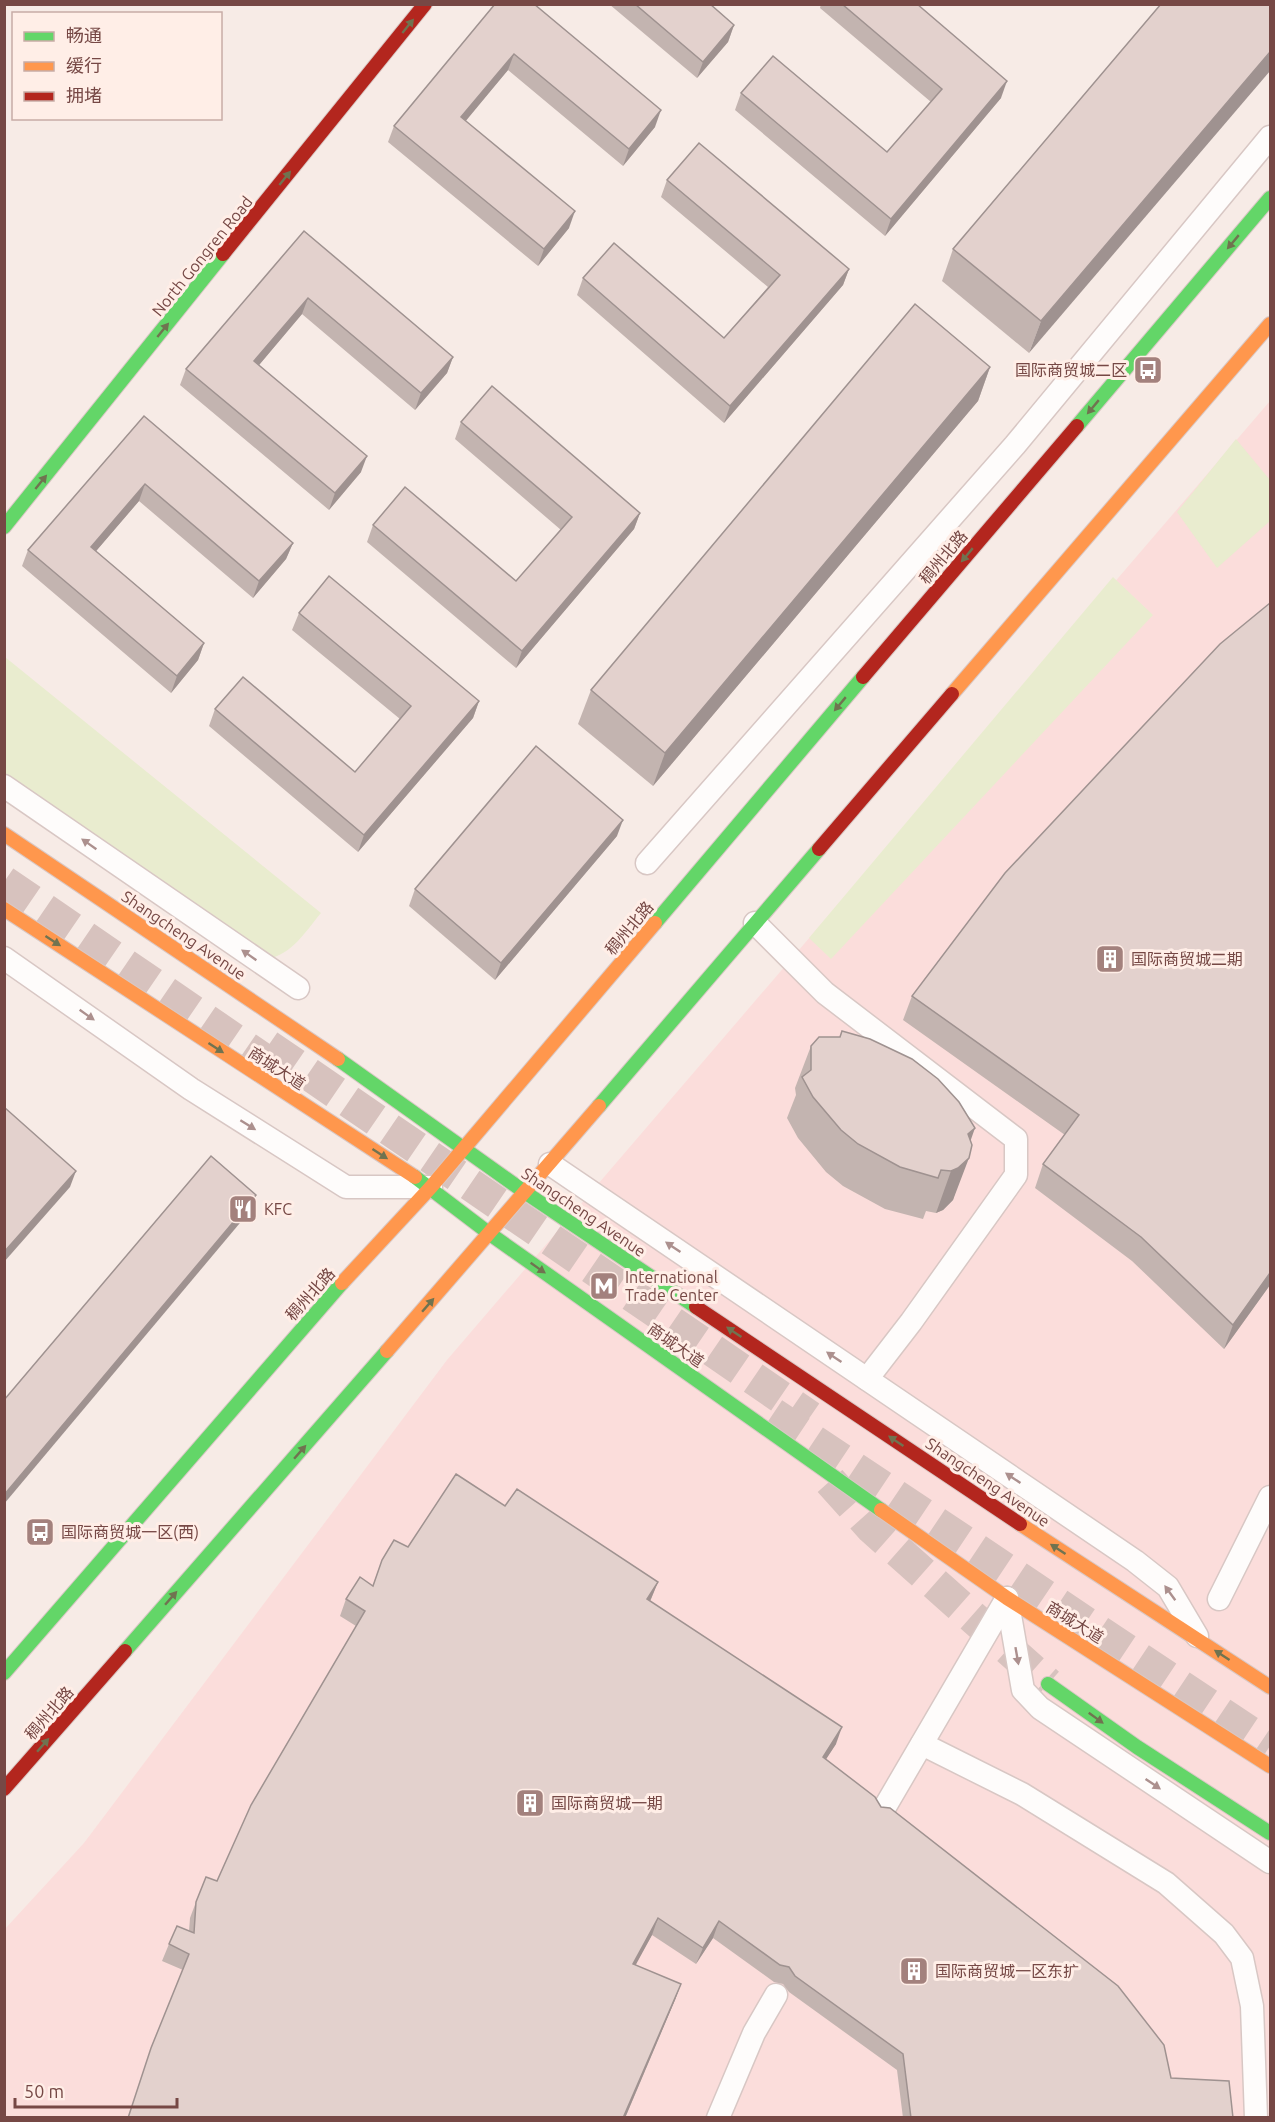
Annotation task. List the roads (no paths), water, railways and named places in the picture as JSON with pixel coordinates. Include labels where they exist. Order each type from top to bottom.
[{"type":"main road","name":"North Gongren Road","points":[[4,527],[425,4]]},
{"type":"main road","name":"稠州北路","points":[[4,1673],[325,1301],[430,1187],[1270,198]]},
{"type":"main road","name":"稠州北路","points":[[4,1789],[526,1193],[755,922],[1270,324]]},
{"type":"main road","name":"Shangcheng Avenue","points":[[4,834],[266,1010],[464,1147],[526,1193],[1270,1688]]},
{"type":"main road","name":"商城大道","points":[[4,909],[430,1187],[490,1234],[1007,1598],[1270,1766]]},
{"type":"main road","points":[[1048,1684],[1137,1747],[1270,1833]]},
{"type":"street","points":[[647,863],[1015,445],[1270,137]]},
{"type":"street","points":[[4,786],[298,988]]},
{"type":"street","points":[[755,922],[825,993],[1016,1138],[1017,1175],[867,1379]]},
{"type":"street","points":[[4,958],[191,1089],[346,1187],[430,1187]]},
{"type":"street","points":[[550,1164],[1135,1561],[1168,1587],[1201,1642]]},
{"type":"street","points":[[1219,1599],[1270,1497]]},
{"type":"street","points":[[882,1812],[1007,1598]]},
{"type":"street","points":[[1007,1598],[1023,1690],[1040,1708],[1270,1862]]},
{"type":"street","points":[[922,1744],[1022,1794],[1166,1883],[1224,1934],[1242,1958],[1252,2006],[1256,2118]]},
{"type":"street","points":[[718,2118],[754,2033],[776,1995]]},
{"type":"tunnel","points":[[4,882],[283,1073]]},
{"type":"tunnel","points":[[268,1046],[810,1417]]},
{"type":"tunnel","points":[[773,1414],[1270,1746]]},
{"type":"tunnel","points":[[830,1481],[872,1528],[1048,1684]]},
{"type":"place","name":"国际商贸城二区","points":[[1148,370]]},
{"type":"place","name":"国际商贸城二期","points":[[1110,959]]},
{"type":"place","name":"KFC","points":[[243,1209]]},
{"type":"place","name":"International Trade Center","points":[[604,1286]]},
{"type":"place","name":"国际商贸城一区(西)","points":[[40,1532]]},
{"type":"place","name":"国际商贸城一期","points":[[530,1803]]},
{"type":"place","name":"国际商贸城一区东扩","points":[[914,1971]]}]
